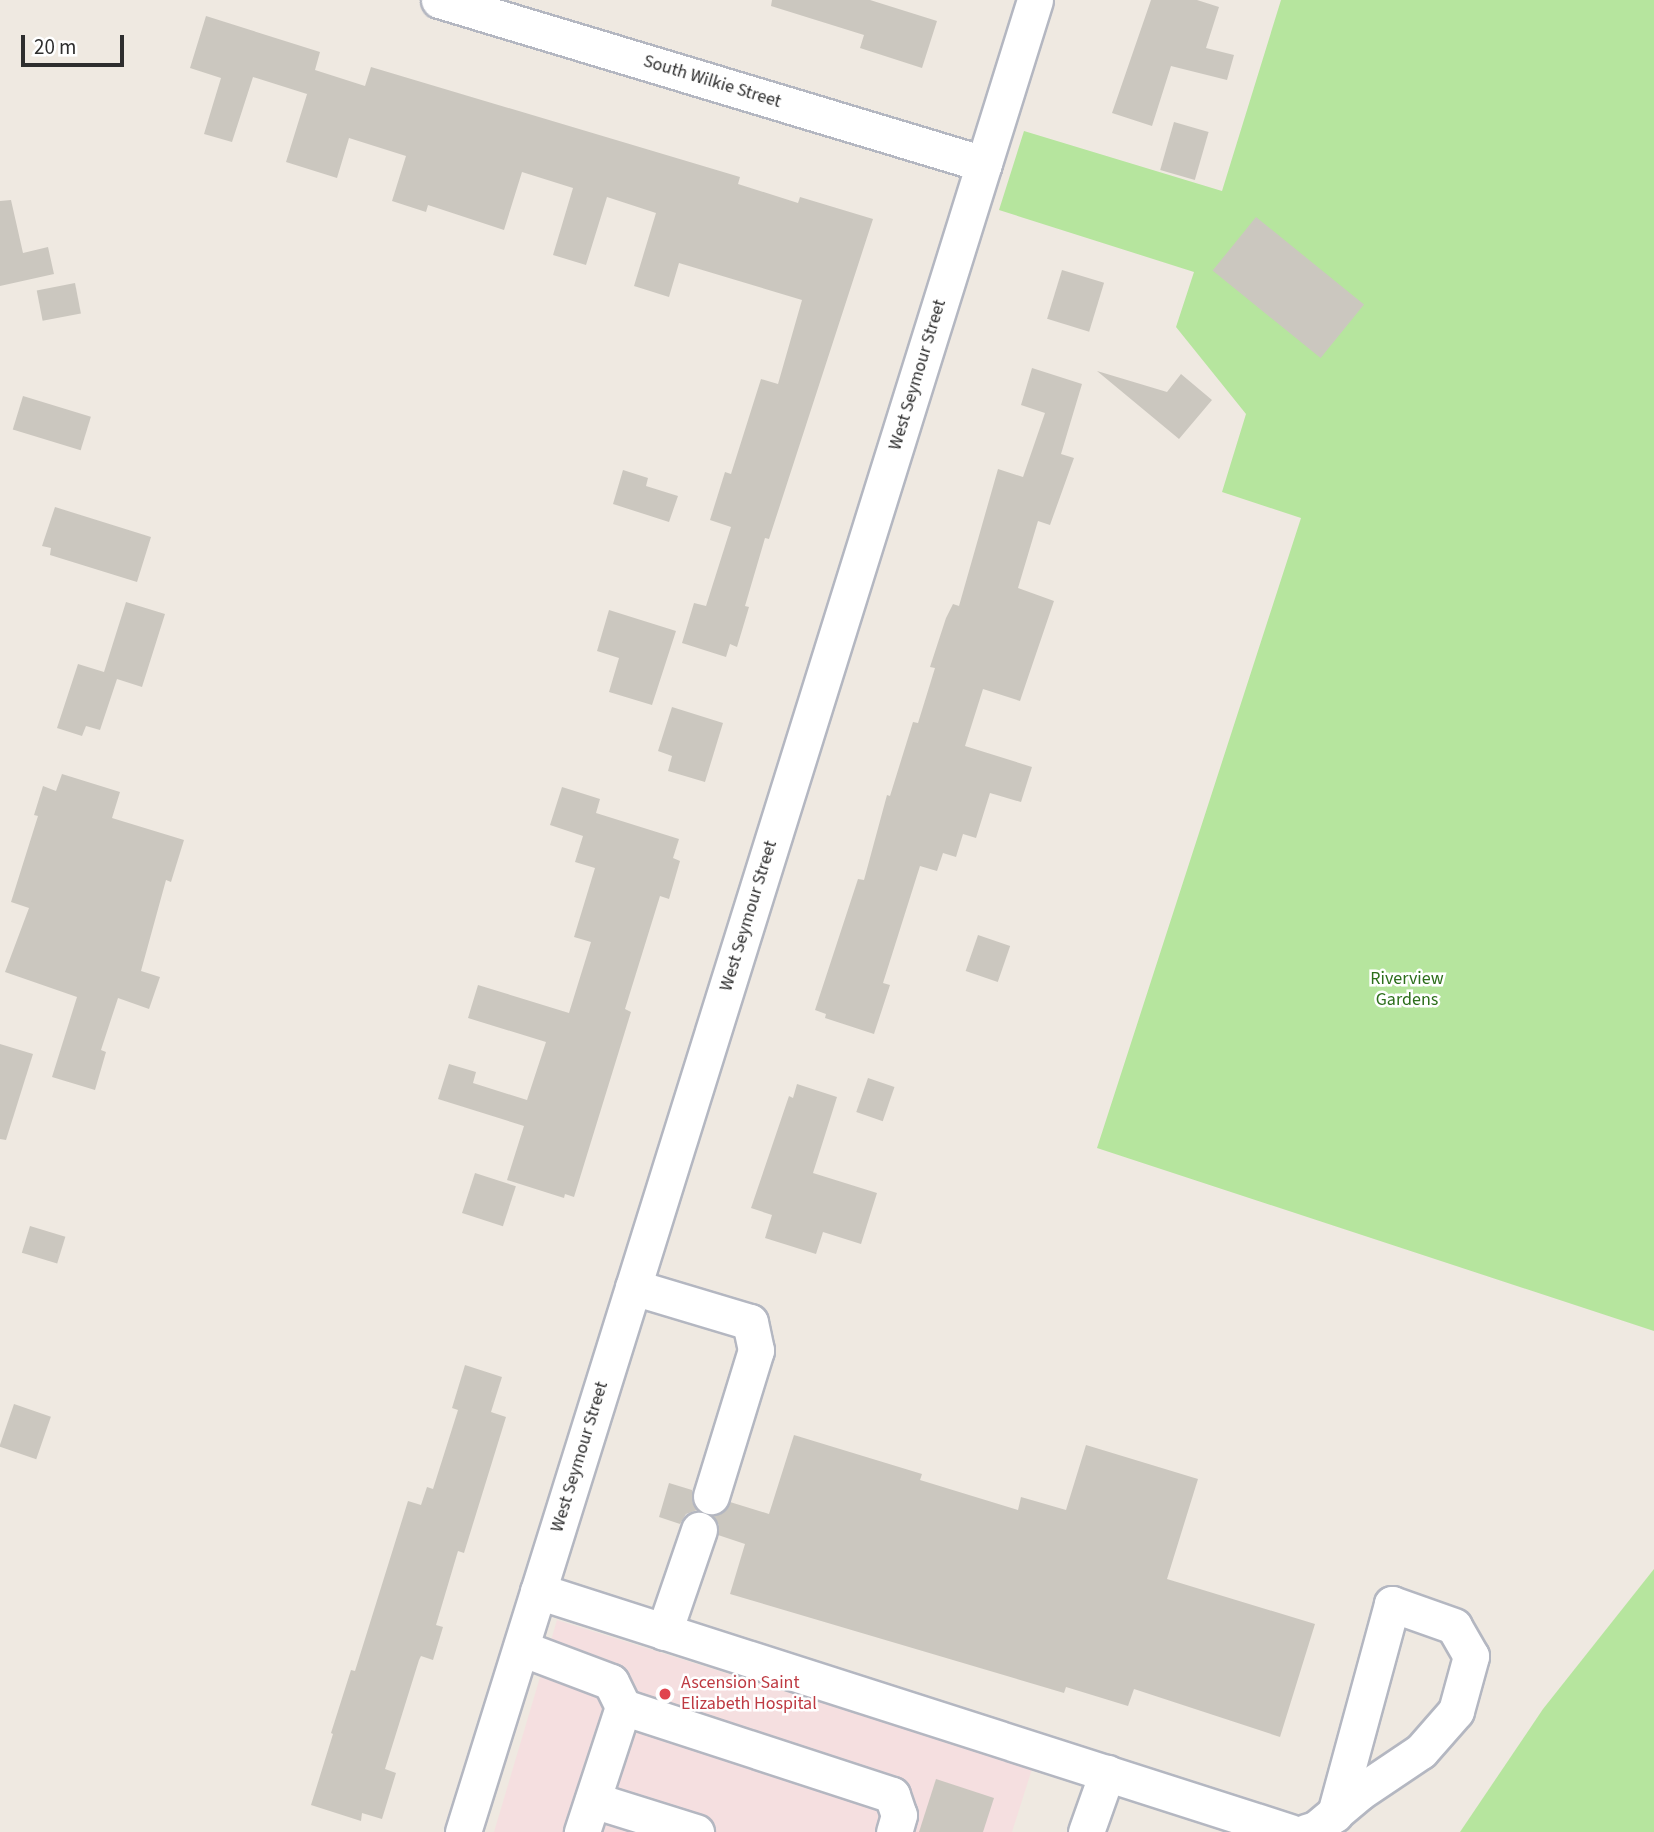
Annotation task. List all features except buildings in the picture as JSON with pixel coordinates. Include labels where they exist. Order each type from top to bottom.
[{"type":"street","name":"South Wilkie Street","points":[[439,0],[984,164]]},
{"type":"street","name":"West Seymour Street","points":[[463,1832],[1035,0]]},
{"type":"street","points":[[633,1287],[750,1322],[756,1350],[711,1496]]},
{"type":"street","points":[[664,1632],[699,1530]]},
{"type":"street","points":[[538,1591],[1290,1832]]},
{"type":"street","points":[[1306,1832],[1317,1829],[1420,1751],[1456,1711],[1471,1656],[1454,1626],[1392,1604],[1335,1814]]},
{"type":"street","points":[[520,1648],[611,1682],[623,1707],[588,1816],[696,1832]]},
{"type":"street","points":[[623,1707],[892,1795],[899,1815],[894,1832]]},
{"type":"street","points":[[1086,1832],[1107,1773]]},
{"type":"shaded area","name":"Ascension Saint Elizabeth Hospital","points":[[557,1620],[1032,1769],[1012,1832],[494,1832]]},
{"type":"green space","name":"Riverview Gardens","points":[[1281,0],[1654,0],[1654,1331],[1097,1148],[1301,518],[1222,492],[1246,414],[1176,327],[1194,272],[999,210],[1024,131],[1222,191]]},
{"type":"green space","points":[[1654,1569],[1654,1832],[1460,1832],[1543,1709]]},
{"type":"place","name":"Ascension Saint Elizabeth Hospital","points":[[665,1694]]}]
